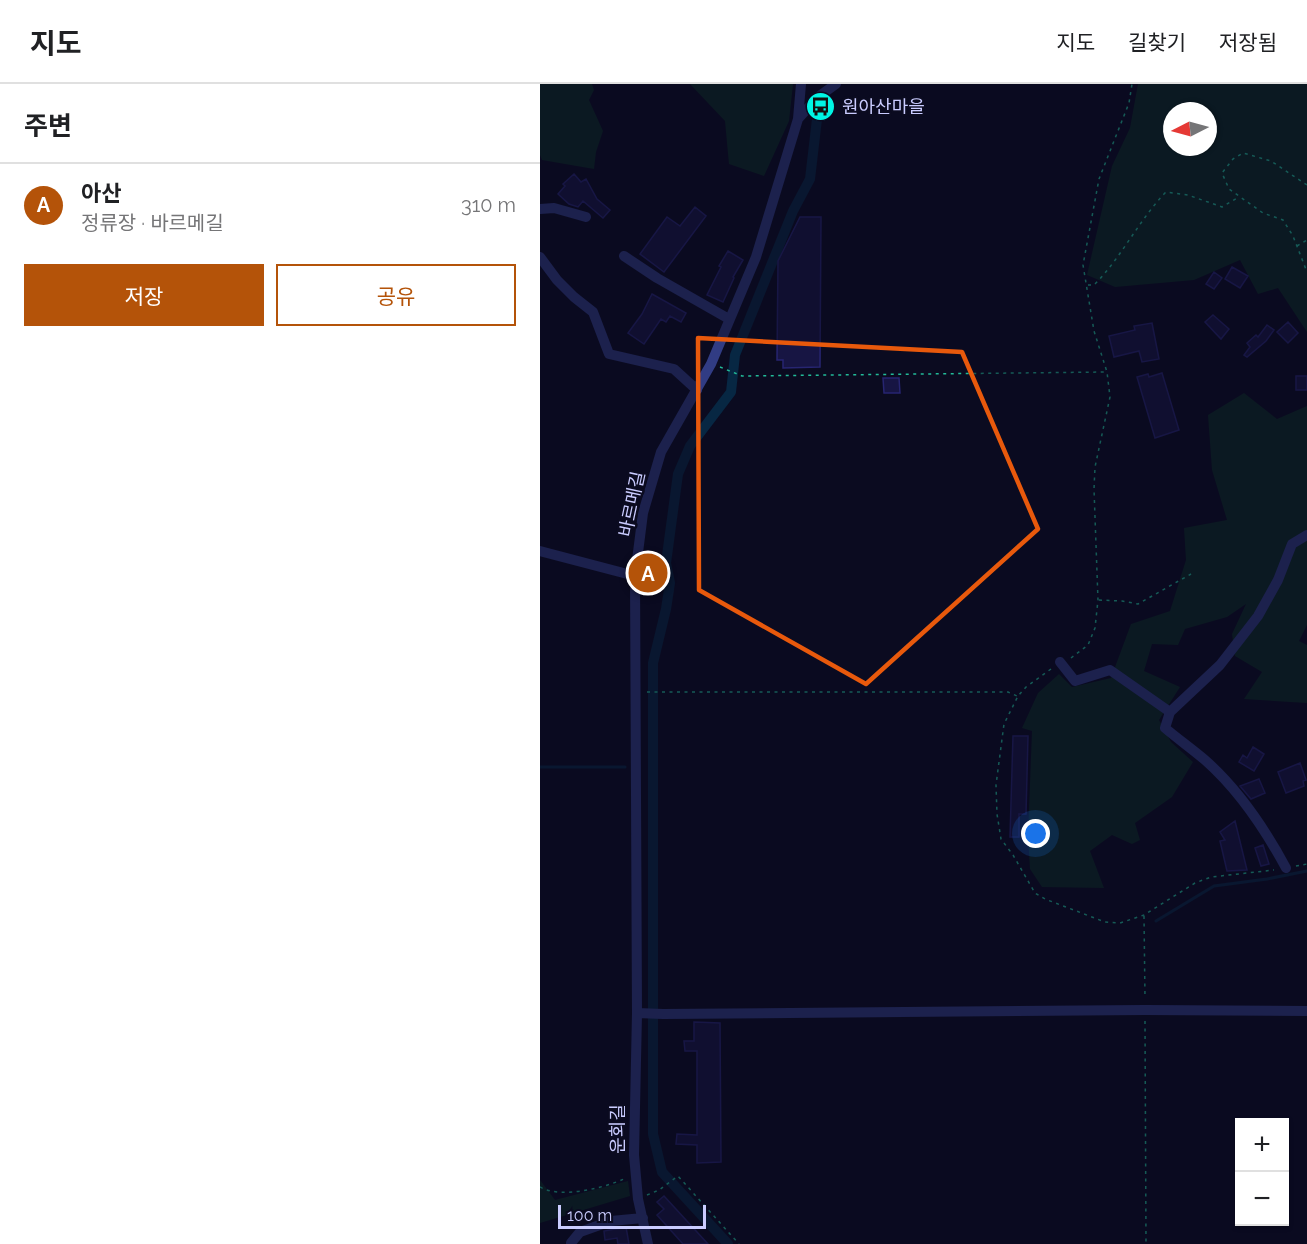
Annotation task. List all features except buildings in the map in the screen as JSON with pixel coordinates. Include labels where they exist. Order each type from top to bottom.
[{"type":"street","points":[[798,119],[801,84]]},
{"type":"street","name":"바르메길","points":[[640,1013],[635,576],[643,513],[661,452],[711,364],[756,257],[798,119],[818,97],[836,84]]},
{"type":"street","points":[[540,209],[554,208],[586,217]]},
{"type":"street","points":[[624,256],[657,278],[729,319]]},
{"type":"street","points":[[540,257],[563,286],[593,312],[609,354],[674,369],[697,390]]},
{"type":"street","points":[[1286,868],[1266,831],[1239,797],[1207,762],[1165,728],[1170,712],[1220,665],[1258,616],[1278,580],[1292,544],[1307,535]]},
{"type":"street","points":[[540,551],[635,576]]},
{"type":"street","points":[[1060,663],[1075,681],[1110,670],[1170,712]]},
{"type":"street","points":[[640,1013],[1307,1011]]},
{"type":"street","name":"운회길","points":[[640,1013],[634,1155],[648,1244]]},
{"type":"street","points":[[571,1243],[580,1232],[611,1221],[643,1218]]},
{"type":"path","points":[[1132,84],[1129,103],[1099,179],[1083,265],[1094,332],[1107,372],[1110,397],[1095,467],[1098,600],[1095,628],[1088,645],[1026,687],[1018,696],[1004,724],[996,785],[1001,839],[1035,893],[1105,922],[1120,923],[1144,915],[1195,883],[1211,877],[1307,864]]},
{"type":"path","points":[[1307,185],[1271,161],[1243,153],[1233,159],[1222,173],[1229,189],[1263,213],[1283,220],[1297,246],[1307,273]]},
{"type":"path","points":[[1087,285],[1094,285],[1109,270],[1129,243],[1149,209],[1166,192],[1188,195],[1222,207],[1239,196]]},
{"type":"path","points":[[1297,246],[1307,240]]},
{"type":"path","points":[[722,368],[742,376],[1107,372]]},
{"type":"path","points":[[1098,600],[1138,604],[1191,574]]},
{"type":"path","points":[[644,692],[1008,692],[1018,696]]},
{"type":"path","points":[[1144,915],[1146,1244]]},
{"type":"path","points":[[540,1187],[555,1192],[596,1189],[636,1173]]},
{"type":"path","points":[[659,1190],[678,1176],[739,1244]]},
{"type":"highlighted area","points":[[698,338],[962,352],[1038,529],[866,684],[699,590]]},
{"type":"green space","points":[[540,84],[592,84],[594,90],[589,100],[603,131],[596,152],[594,169],[542,160],[540,155]]},
{"type":"green space","points":[[690,84],[793,84],[789,121],[764,176],[729,164],[725,121]]},
{"type":"green space","points":[[1138,84],[1307,84],[1307,332],[1278,288],[1258,294],[1240,260],[1194,280],[1115,287],[1087,275],[1112,166],[1130,128]]},
{"type":"green space","points":[[1244,393],[1277,419],[1307,406],[1307,625],[1299,641],[1307,645],[1307,703],[1244,699],[1262,672],[1235,656],[1232,634],[1246,604],[1227,617],[1185,629],[1178,645],[1152,644],[1144,671],[1180,687],[1159,720],[1171,742],[1193,762],[1172,797],[1135,823],[1140,840],[1132,844],[1112,835],[1090,851],[1104,888],[1042,887],[1030,869],[1028,836],[1032,731],[1022,728],[1038,693],[1059,674],[1072,687],[1111,678],[1131,624],[1170,611],[1186,560],[1184,528],[1227,520],[1212,470],[1208,415]]},
{"type":"green space","points":[[540,1180],[555,1200],[628,1181],[630,1196],[540,1223]]},
{"type":"waterway","points":[[728,1244],[662,1172],[653,1134],[653,663],[670,583],[666,563],[678,474],[690,446],[731,392],[735,355],[793,211],[810,179],[817,119]]},
{"type":"waterway","points":[[540,767],[625,767]]},
{"type":"waterway","points":[[1156,921],[1214,886],[1307,871]]},
{"type":"place","name":"원아산마을","points":[[821,107]]},
{"type":"place","name":"아산","points":[[648,573]]}]
